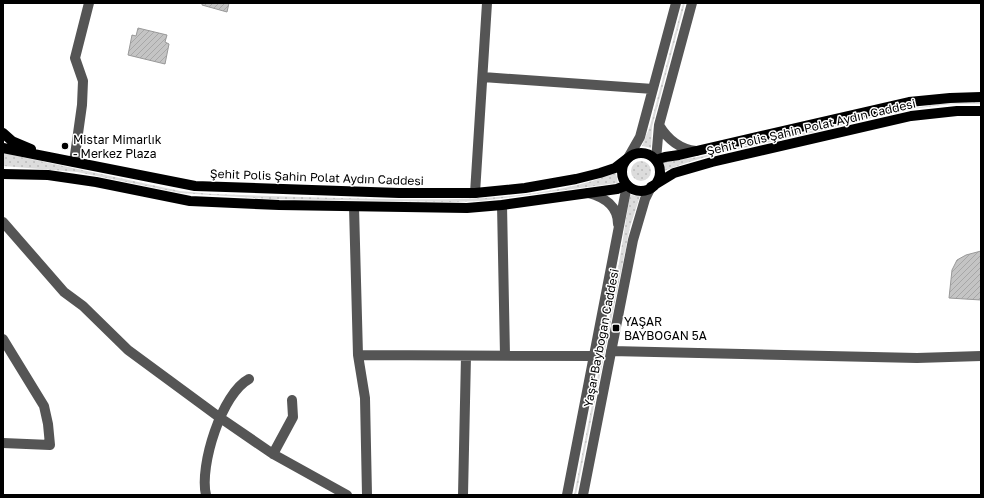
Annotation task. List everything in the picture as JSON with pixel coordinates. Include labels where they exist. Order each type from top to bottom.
[{"type":"main road","name":"Şehit Polis Şahin Polat Aydın Caddesi","points":[[656,160],[909,102],[981,97]]},
{"type":"main road","name":"Şehit Polis Şahin Polat Aydın Caddesi","points":[[651,187],[674,173],[735,157],[911,116],[957,111],[981,111]]},
{"type":"main road","points":[[3,133],[12,140],[48,156]]},
{"type":"main road","name":"Şehit Polis Şahin Polat Aydın Caddesi","points":[[3,148],[196,186],[312,191],[475,193],[525,188],[576,179],[615,168],[628,158]]},
{"type":"main road","points":[[638,153],[644,154],[656,160],[660,171],[659,177],[651,187],[639,191],[627,185],[622,175],[622,169],[628,158],[638,153]]},
{"type":"main road","points":[[3,174],[48,175],[96,182],[190,201],[233,204],[354,207],[431,208],[502,205],[586,192],[617,189],[627,185]]},
{"type":"main road","points":[[3,180],[48,175]]},
{"type":"street","points":[[74,162],[82,105],[83,81],[75,58],[89,3]]},
{"type":"street","points":[[475,193],[487,3]]},
{"type":"street","points":[[628,158],[640,137],[676,3]]},
{"type":"street","points":[[656,160],[659,125],[692,3]]},
{"type":"street","points":[[483,77],[653,89]]},
{"type":"street","points":[[659,125],[668,138],[679,147],[698,151]]},
{"type":"street","name":"Yaşar Bayboğan Caddesi","points":[[567,495],[618,240],[627,185]]},
{"type":"street","name":"Yaşar Bayboğan Caddesi","points":[[583,495],[633,240],[645,199],[651,187]]},
{"type":"street","points":[[586,192],[598,195],[611,204],[618,216],[618,240]]},
{"type":"street","points":[[502,205],[504,355]]},
{"type":"street","points":[[354,207],[358,355],[365,398],[367,495]]},
{"type":"street","points":[[3,222],[64,292],[83,306],[128,350],[219,417],[273,454],[347,495]]},
{"type":"street","points":[[3,339],[44,406],[48,424],[50,445],[3,443]]},
{"type":"street","points":[[611,351],[917,358],[981,356]]},
{"type":"street","points":[[358,355],[595,356]]},
{"type":"street","points":[[463,495],[466,356]]},
{"type":"street","points":[[206,495],[204,475],[219,417],[238,387],[250,378]]},
{"type":"street","points":[[273,454],[293,417],[292,400]]},
{"type":"shaded area","points":[[683,3],[685,3],[652,127],[651,148],[642,146],[650,126]]},
{"type":"shaded area","points":[[981,102],[981,104],[958,104],[913,109],[732,150],[698,159],[664,171],[664,162],[698,157],[903,110],[939,104]]},
{"type":"shaded area","points":[[3,153],[180,191],[212,194],[318,198],[471,199],[530,194],[559,189],[616,173],[618,183],[481,201],[452,202],[270,199],[180,193],[77,172],[3,166]]},
{"type":"shaded area","points":[[641,161],[648,164],[651,171],[648,178],[641,181],[634,178],[631,171],[634,164]]},
{"type":"shaded area","points":[[630,195],[640,196],[630,227],[576,495],[574,495],[614,294]]},
{"type":"building","points":[[202,3],[229,3],[227,12],[202,5]]},
{"type":"building","points":[[138,28],[167,35],[165,42],[169,44],[165,64],[128,55],[132,35],[136,36]]},
{"type":"building","points":[[981,251],[981,300],[949,298],[952,270],[957,260],[966,255]]},
{"type":"place","name":"Mistar Mimarlık - Merkez Plaza","points":[[65,146]]},
{"type":"place","name":"YAŞAR BAYBOĞAN 5A","points":[[616,328]]}]
